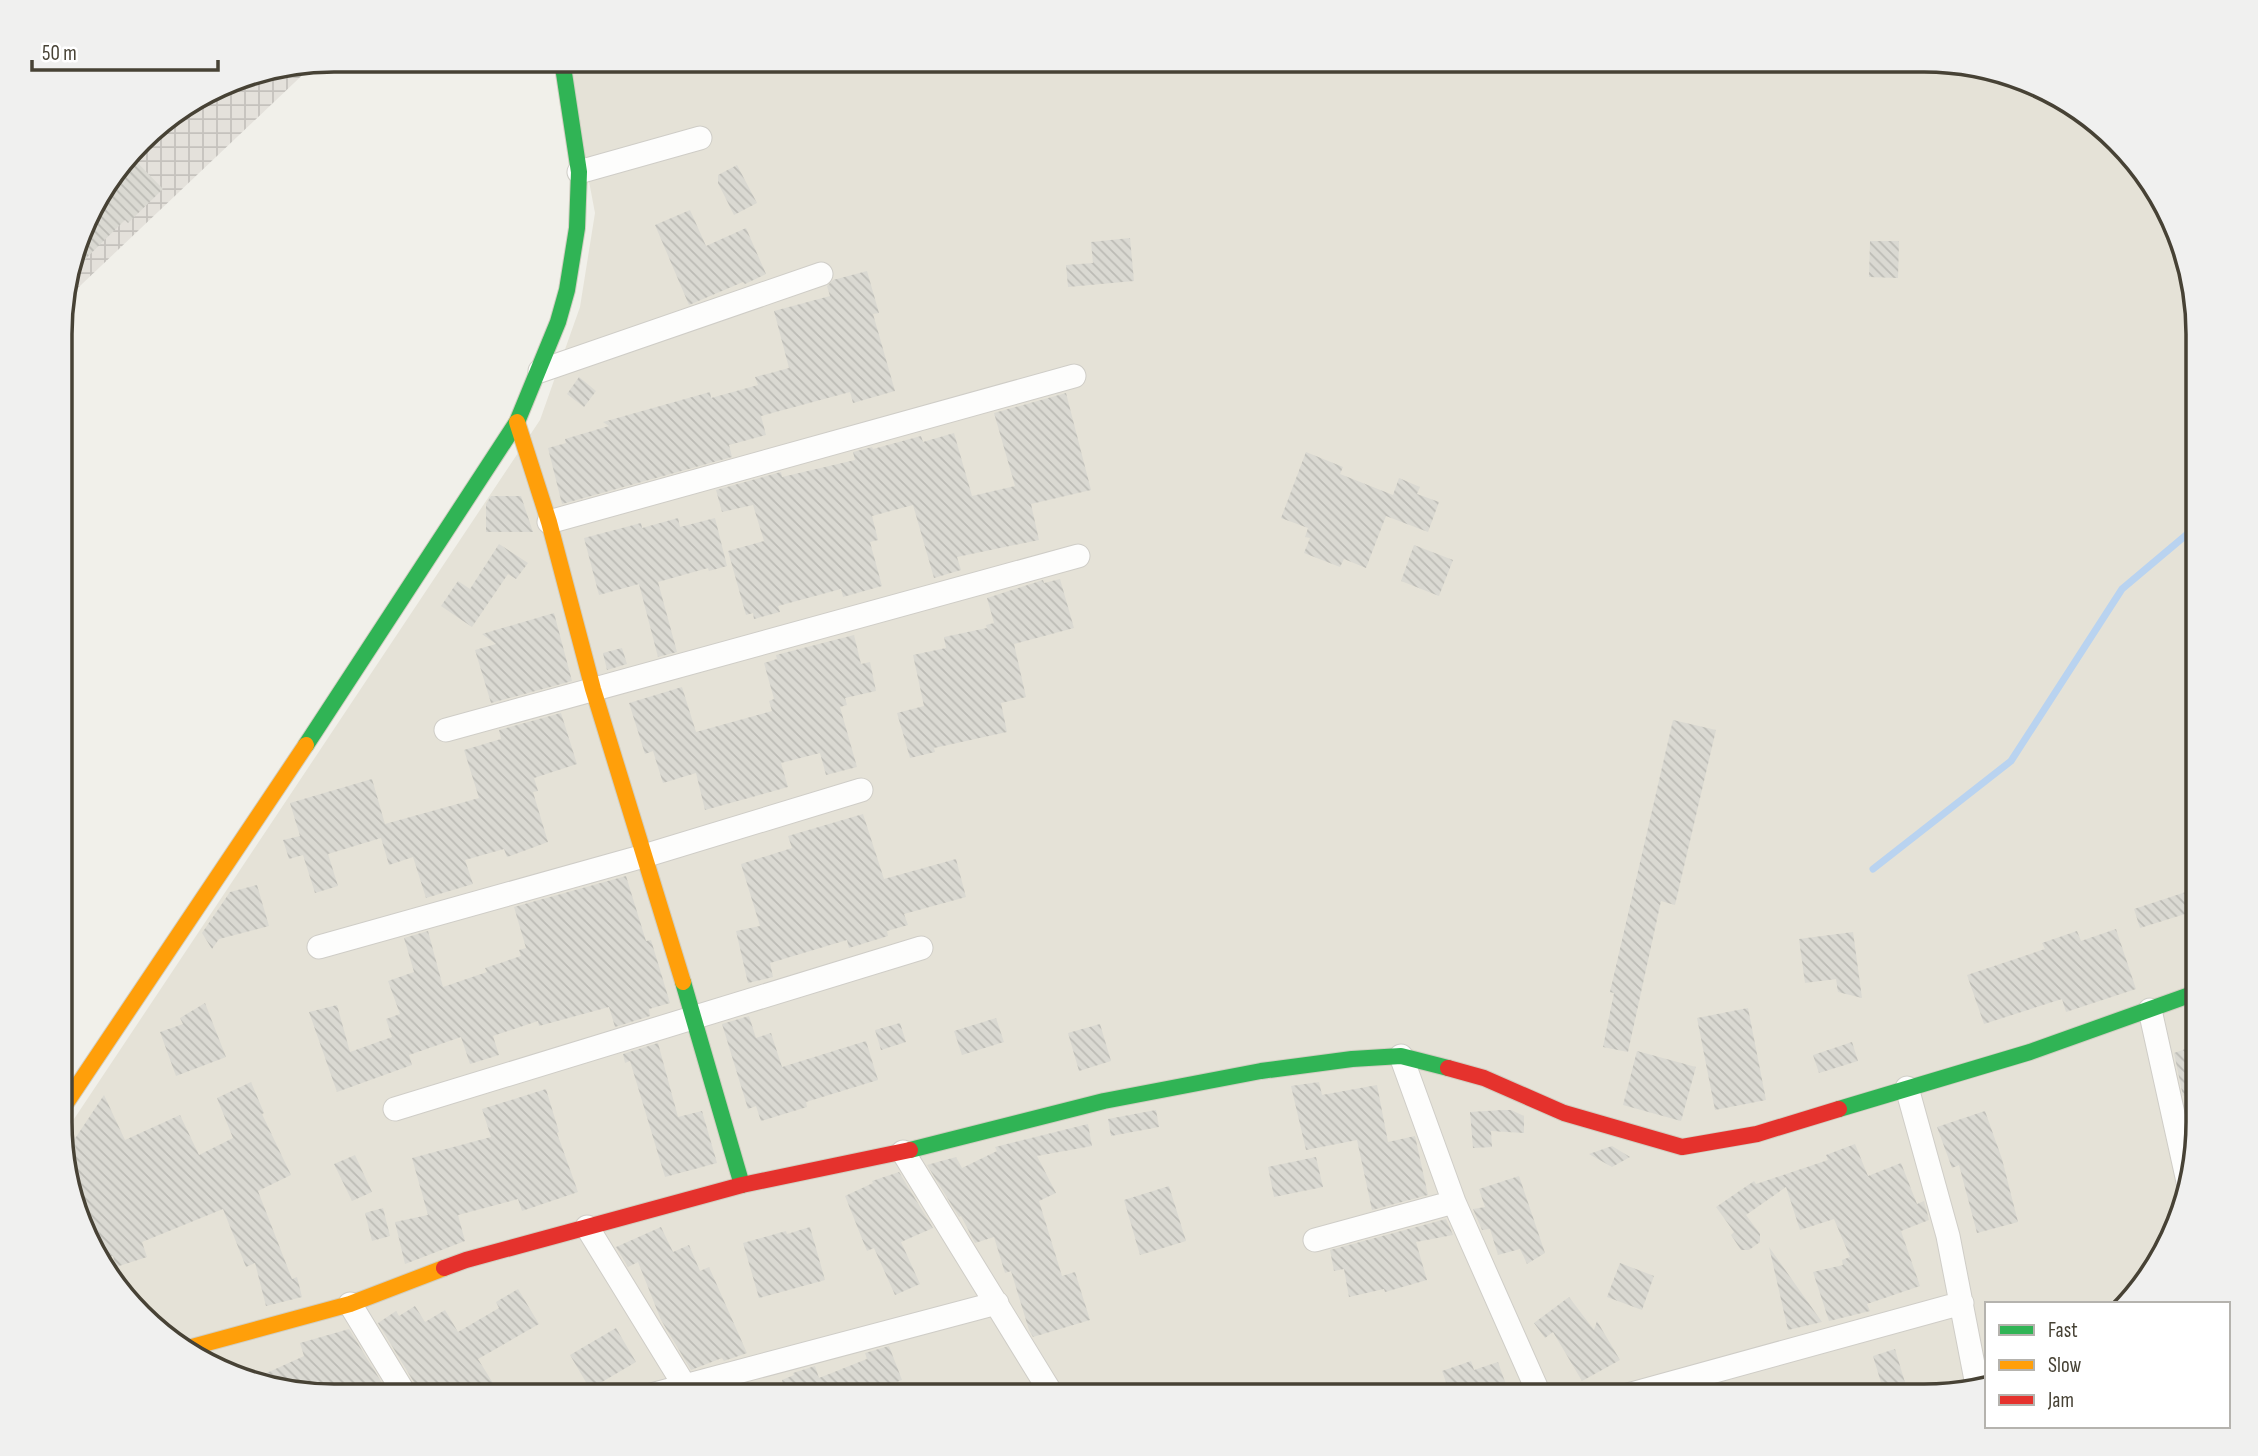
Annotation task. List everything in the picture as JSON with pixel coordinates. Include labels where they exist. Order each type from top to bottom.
[{"type":"street","points":[[72,1094],[341,693],[517,422],[558,322],[567,290],[577,228],[579,172],[564,72]]},
{"type":"street","points":[[579,172],[700,138]]},
{"type":"street","points":[[540,371],[821,274]]},
{"type":"street","points":[[549,522],[1074,376]]},
{"type":"street","points":[[517,422],[549,522],[593,689],[694,1017],[742,1185]]},
{"type":"street","points":[[446,730],[1078,556]]},
{"type":"street","points":[[319,947],[644,856],[861,790]]},
{"type":"street","points":[[395,1109],[921,948]]},
{"type":"street","points":[[197,1346],[350,1304],[466,1260],[742,1185],[903,1153],[1104,1101],[1261,1071],[1352,1059],[1401,1056],[1483,1078],[1564,1113],[1682,1147],[1757,1134],[2030,1052],[2186,996]]},
{"type":"street","points":[[2150,1010],[2183,1160]]},
{"type":"street","points":[[1401,1056],[1454,1202],[1535,1384]]},
{"type":"street","points":[[1907,1088],[1948,1236],[1976,1379]]},
{"type":"street","points":[[903,1153],[1046,1384]]},
{"type":"street","points":[[1315,1240],[1454,1202]]},
{"type":"street","points":[[587,1227],[684,1384]]},
{"type":"street","points":[[713,1384],[997,1303]]},
{"type":"street","points":[[1668,1384],[1962,1303]]},
{"type":"street","points":[[350,1304],[399,1384]]},
{"type":"shaded area","points":[[568,72],[1941,72],[2008,86],[2040,99],[2070,116],[2097,137],[2121,161],[2151,203],[2177,266],[2186,317],[2186,1139],[2172,1206],[2159,1238],[2142,1268],[2114,1302],[1985,1302],[1985,1377],[1941,1384],[317,1384],[250,1370],[218,1357],[188,1340],[161,1319],[137,1295],[116,1268],[99,1238],[77,1173],[72,1122],[540,420],[580,307],[595,213]]},
{"type":"shaded area","points":[[304,74],[76,290],[86,250],[107,203],[126,174],[161,137],[188,116],[218,99],[266,81]]},
{"type":"building","points":[[136,162],[163,189],[128,223],[125,220],[82,262],[107,203]]},
{"type":"building","points":[[737,165],[757,203],[734,215],[718,183],[718,175]]},
{"type":"building","points":[[690,210],[706,246],[746,228],[766,274],[689,305],[655,225]]},
{"type":"building","points":[[1130,238],[1134,281],[1068,287],[1066,265],[1093,263],[1091,242]]},
{"type":"building","points":[[1870,241],[1899,241],[1898,278],[1869,277]]},
{"type":"building","points":[[867,271],[879,313],[873,314],[895,391],[853,403],[850,392],[761,416],[766,435],[729,445],[732,457],[562,504],[548,448],[566,443],[565,439],[609,426],[603,422],[710,392],[711,398],[758,385],[755,377],[789,368],[774,311],[830,296],[827,286],[833,280]]},
{"type":"building","points":[[579,377],[596,391],[584,407],[567,394]]},
{"type":"building","points":[[1066,393],[1091,490],[1031,504],[1039,540],[957,557],[961,570],[934,578],[913,505],[872,516],[878,540],[870,542],[882,586],[843,597],[841,589],[778,606],[780,612],[754,619],[753,613],[746,615],[728,551],[764,541],[753,505],[722,512],[716,490],[781,472],[782,477],[855,460],[853,452],[872,447],[873,449],[921,436],[923,442],[954,433],[972,496],[1015,486],[994,413]]},
{"type":"building","points":[[1306,452],[1343,467],[1340,474],[1393,495],[1399,478],[1420,487],[1417,494],[1439,502],[1428,532],[1386,516],[1366,568],[1344,559],[1340,567],[1304,553],[1310,538],[1305,537],[1308,528],[1281,518]]},
{"type":"building","points":[[491,496],[521,496],[533,532],[486,532],[486,504]]},
{"type":"building","points":[[678,518],[680,527],[715,518],[727,566],[709,571],[708,568],[658,582],[677,652],[658,657],[639,584],[599,595],[584,538],[641,523],[642,528]]},
{"type":"building","points":[[499,544],[528,563],[516,579],[508,574],[472,627],[441,606],[458,581],[470,589]]},
{"type":"building","points":[[1414,545],[1453,560],[1439,596],[1401,581]]},
{"type":"building","points":[[1060,579],[1074,628],[1014,644],[1026,697],[1001,703],[1007,732],[934,748],[935,752],[910,758],[897,713],[924,706],[913,655],[946,648],[944,637],[987,628],[986,625],[994,623],[987,598],[1043,580],[1044,583]]},
{"type":"building","points":[[554,613],[572,681],[491,703],[475,650],[496,644],[482,634]]},
{"type":"building","points":[[854,635],[861,664],[870,662],[876,691],[845,698],[847,705],[840,707],[857,767],[826,775],[820,753],[781,763],[788,787],[705,810],[696,773],[663,783],[653,751],[645,754],[629,703],[682,687],[696,732],[772,711],[769,701],[774,699],[764,663],[777,659],[776,655]]},
{"type":"building","points":[[622,648],[627,664],[607,670],[603,653]]},
{"type":"building","points":[[561,713],[577,764],[534,778],[538,791],[533,792],[548,842],[507,857],[504,849],[465,860],[473,884],[426,898],[413,857],[389,865],[381,838],[328,854],[338,886],[315,893],[303,855],[289,859],[283,840],[300,836],[290,803],[372,779],[385,824],[479,798],[464,750],[501,739],[499,730]]},
{"type":"building","points":[[1673,720],[1716,730],[1675,905],[1661,901],[1628,1052],[1603,1047],[1614,993],[1610,992]]},
{"type":"building","points":[[863,814],[884,879],[956,859],[966,897],[904,914],[908,925],[887,931],[888,936],[849,948],[847,940],[770,963],[773,977],[748,983],[736,931],[760,926],[741,864],[792,848],[788,836]]},
{"type":"building","points":[[626,876],[646,941],[651,940],[670,1003],[649,1009],[650,1016],[615,1027],[609,1007],[539,1026],[538,1021],[493,1036],[499,1055],[470,1064],[461,1037],[409,1055],[412,1065],[337,1092],[309,1012],[337,1005],[350,1052],[392,1037],[386,1019],[400,1014],[388,981],[414,972],[404,938],[428,931],[443,987],[487,972],[485,968],[521,956],[519,950],[526,948],[514,907]]},
{"type":"building","points":[[257,885],[269,926],[219,939],[212,949],[202,933],[230,892]]},
{"type":"building","points":[[2186,892],[2186,914],[2140,928],[2134,909]]},
{"type":"building","points":[[2116,929],[2136,989],[2066,1012],[2062,999],[1984,1024],[1967,975],[2045,949],[2042,943],[2077,931],[2081,941]]},
{"type":"building","points":[[1853,932],[1862,998],[1838,992],[1836,979],[1805,983],[1799,939]]},
{"type":"building","points":[[205,1003],[226,1057],[176,1076],[160,1032],[183,1024],[180,1018]]},
{"type":"building","points":[[1748,1008],[1766,1100],[1715,1110],[1697,1018]]},
{"type":"building","points":[[749,1016],[756,1038],[771,1033],[782,1067],[866,1041],[878,1080],[806,1102],[807,1107],[761,1121],[756,1106],[748,1109],[722,1024]]},
{"type":"building","points":[[996,1018],[1004,1042],[962,1055],[954,1031]]},
{"type":"building","points":[[900,1023],[906,1042],[881,1050],[875,1030]]},
{"type":"building","points":[[1100,1024],[1111,1061],[1079,1071],[1068,1033]]},
{"type":"building","points":[[1852,1042],[1858,1061],[1819,1073],[1813,1055]]},
{"type":"building","points":[[658,1043],[678,1117],[702,1111],[717,1163],[665,1177],[630,1061],[625,1063],[623,1054]]},
{"type":"building","points":[[2186,1049],[2186,1095],[2183,1096],[2174,1053]]},
{"type":"building","points":[[1637,1051],[1696,1067],[1681,1121],[1623,1105]]},
{"type":"building","points":[[251,1082],[264,1113],[262,1114],[291,1175],[258,1191],[292,1279],[297,1277],[302,1297],[266,1306],[255,1263],[246,1267],[223,1209],[142,1242],[147,1257],[116,1267],[113,1256],[110,1257],[92,1222],[81,1190],[72,1142],[104,1095],[125,1140],[180,1115],[199,1155],[233,1138],[217,1098]]},
{"type":"building","points":[[1319,1082],[1322,1095],[1377,1085],[1388,1142],[1415,1136],[1428,1195],[1372,1210],[1357,1140],[1306,1150],[1291,1086]]},
{"type":"building","points":[[546,1089],[559,1132],[557,1133],[578,1192],[522,1211],[518,1199],[458,1215],[465,1241],[405,1264],[395,1222],[428,1215],[412,1158],[491,1137],[482,1109]]},
{"type":"building","points":[[1156,1110],[1159,1127],[1111,1136],[1108,1119]]},
{"type":"building","points":[[1511,1110],[1524,1116],[1524,1133],[1491,1131],[1492,1147],[1473,1148],[1470,1112]]},
{"type":"building","points":[[1985,1111],[2002,1159],[2018,1222],[1977,1233],[1959,1165],[1952,1168],[1937,1127]]},
{"type":"building","points":[[1088,1124],[1092,1146],[1037,1156],[1056,1193],[1039,1201],[1062,1276],[1075,1272],[1090,1320],[1033,1337],[1011,1271],[1005,1273],[994,1237],[975,1243],[961,1216],[959,1217],[927,1165],[956,1157],[962,1168],[997,1151],[995,1147]]},
{"type":"building","points":[[1855,1144],[1868,1176],[1901,1163],[1917,1204],[1924,1201],[1929,1220],[1901,1231],[1920,1286],[1867,1304],[1870,1311],[1829,1321],[1813,1272],[1843,1265],[1842,1260],[1850,1257],[1834,1219],[1800,1230],[1786,1187],[1746,1215],[1760,1234],[1760,1242],[1749,1250],[1741,1250],[1731,1235],[1734,1232],[1716,1207],[1754,1181],[1756,1184],[1828,1160],[1826,1155]]},
{"type":"building","points":[[1612,1146],[1630,1157],[1612,1167],[1589,1154]]},
{"type":"building","points":[[355,1155],[372,1192],[352,1201],[334,1164]]},
{"type":"building","points":[[1316,1157],[1323,1187],[1274,1197],[1268,1167]]},
{"type":"building","points":[[899,1172],[933,1228],[901,1242],[920,1284],[895,1295],[874,1248],[867,1251],[845,1196],[873,1183],[872,1181]]},
{"type":"building","points":[[1519,1176],[1545,1253],[1527,1264],[1520,1249],[1498,1255],[1490,1229],[1482,1230],[1473,1209],[1485,1207],[1479,1189]]},
{"type":"building","points":[[1169,1186],[1186,1241],[1140,1255],[1124,1200]]},
{"type":"building","points":[[383,1208],[390,1236],[372,1241],[365,1213]]},
{"type":"building","points":[[1446,1219],[1453,1235],[1416,1242],[1427,1280],[1385,1292],[1384,1289],[1349,1297],[1344,1269],[1334,1271],[1330,1250]]},
{"type":"building","points":[[661,1227],[673,1252],[689,1245],[700,1271],[709,1267],[747,1353],[724,1361],[722,1358],[691,1370],[661,1320],[638,1262],[628,1267],[616,1247]]},
{"type":"building","points":[[810,1227],[825,1280],[759,1298],[743,1243]]},
{"type":"building","points":[[1769,1247],[1822,1322],[1788,1330]]},
{"type":"building","points":[[1620,1263],[1654,1276],[1642,1310],[1607,1297]]},
{"type":"building","points":[[518,1289],[539,1324],[478,1359],[494,1384],[415,1384],[378,1323],[396,1311],[399,1316],[415,1306],[425,1322],[445,1310],[458,1332],[499,1308],[496,1302]]},
{"type":"building","points":[[1569,1297],[1594,1330],[1597,1321],[1620,1360],[1582,1381],[1553,1332],[1545,1338],[1534,1323]]},
{"type":"building","points":[[616,1328],[636,1362],[599,1384],[587,1384],[570,1355]]},
{"type":"building","points":[[349,1329],[383,1384],[317,1384],[264,1374],[304,1356],[300,1343]]},
{"type":"building","points":[[889,1346],[902,1380],[891,1384],[783,1384],[782,1380],[794,1375],[793,1373],[815,1366],[819,1378],[867,1359],[865,1353]]},
{"type":"building","points":[[1895,1349],[1905,1384],[1881,1384],[1873,1356]]},
{"type":"building","points":[[1471,1361],[1474,1370],[1498,1362],[1506,1384],[1447,1384],[1442,1371]]},
{"type":"waterway","points":[[1873,869],[2011,761],[2122,589],[2186,535]]},
{"type":"traffic: fast","points":[[306,745],[517,422],[558,322],[567,290],[577,228],[579,172],[564,72]]},
{"type":"traffic: fast","points":[[683,982],[742,1185]]},
{"type":"traffic: fast","points":[[1839,1109],[2030,1052],[2186,996]]},
{"type":"traffic: fast","points":[[910,1150],[1104,1101],[1261,1071],[1352,1059],[1401,1056],[1448,1068]]},
{"type":"traffic: slow","points":[[517,422],[549,522],[593,689],[683,982]]},
{"type":"traffic: slow","points":[[72,1094],[306,745]]},
{"type":"traffic: slow","points":[[197,1346],[350,1304],[444,1268]]},
{"type":"traffic: jam","points":[[1448,1068],[1484,1078],[1564,1113],[1682,1147],[1757,1134],[1839,1109]]},
{"type":"traffic: jam","points":[[444,1268],[742,1185],[910,1150]]}]
